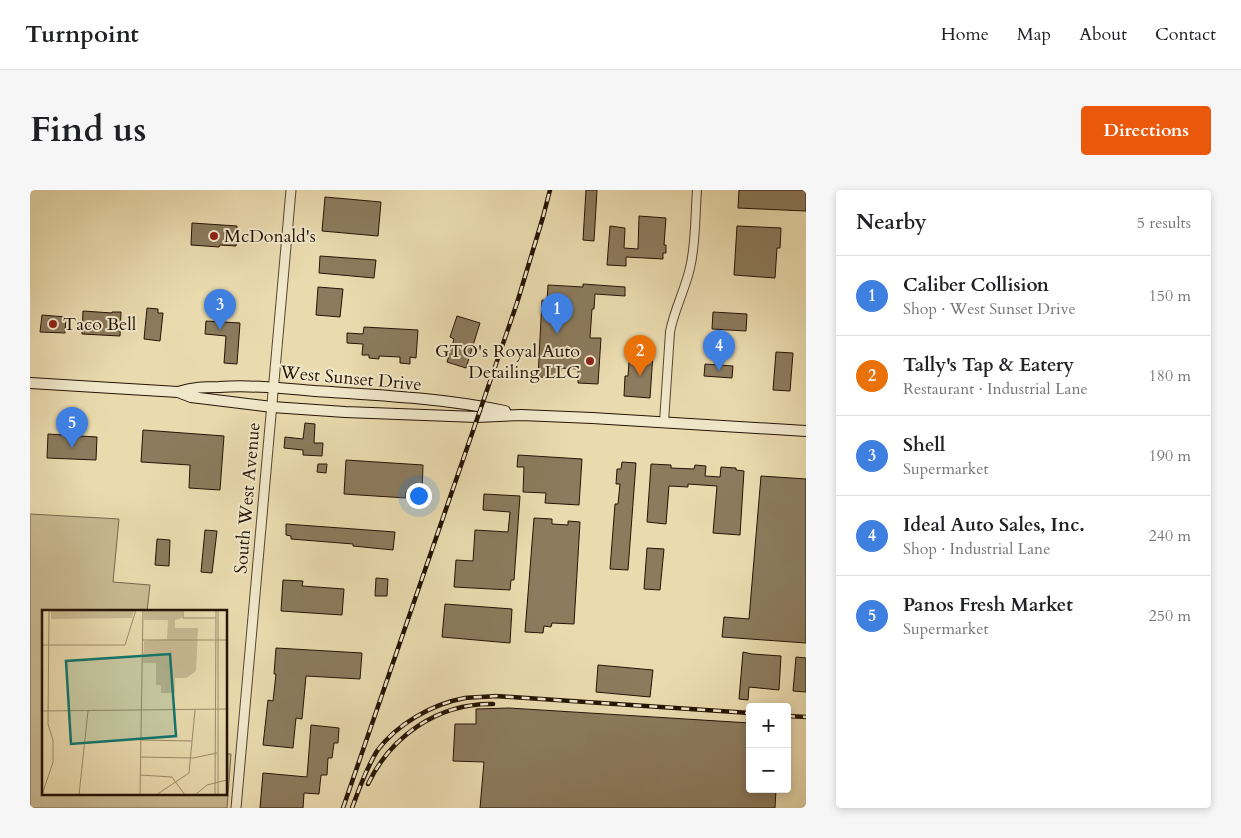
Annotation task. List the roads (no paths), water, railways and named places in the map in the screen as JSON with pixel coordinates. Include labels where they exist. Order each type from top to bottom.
[{"type":"main road","name":"West Sunset Drive","points":[[30,383],[178,392],[191,397],[272,407],[408,415],[477,417],[521,415],[592,418],[806,431]]},
{"type":"main road","name":"West Sunset Drive","points":[[178,392],[191,388],[242,386],[274,388],[418,399],[481,406],[521,415]]},
{"type":"street","name":"South West Avenue","points":[[236,808],[291,190]]},
{"type":"street","points":[[664,422],[670,332],[692,262],[697,190]]},
{"type":"railway","points":[[343,808],[517,303],[550,190]]},
{"type":"railway","points":[[352,808],[369,765],[385,741],[405,724],[428,710],[465,698],[496,696],[746,713]]},
{"type":"railway","points":[[368,784],[390,751],[403,737],[418,726],[435,716],[453,709],[493,704]]},
{"type":"railway","points":[[791,716],[806,717]]},
{"type":"place","name":"McDonald's","points":[[214,236]]},
{"type":"place","name":"Taco Bell","points":[[53,324]]},
{"type":"place","name":"Shell","points":[[220,330]]},
{"type":"place","name":"Caliber Collision","points":[[557,334]]},
{"type":"place","name":"GTO's Royal Auto Detailing LLC","points":[[590,361]]},
{"type":"place","name":"Ideal Auto Sales, Inc.","points":[[719,371]]},
{"type":"place","name":"Tally's Tap & Eatery","points":[[640,376]]},
{"type":"place","name":"Panos Fresh Market","points":[[72,448]]}]
